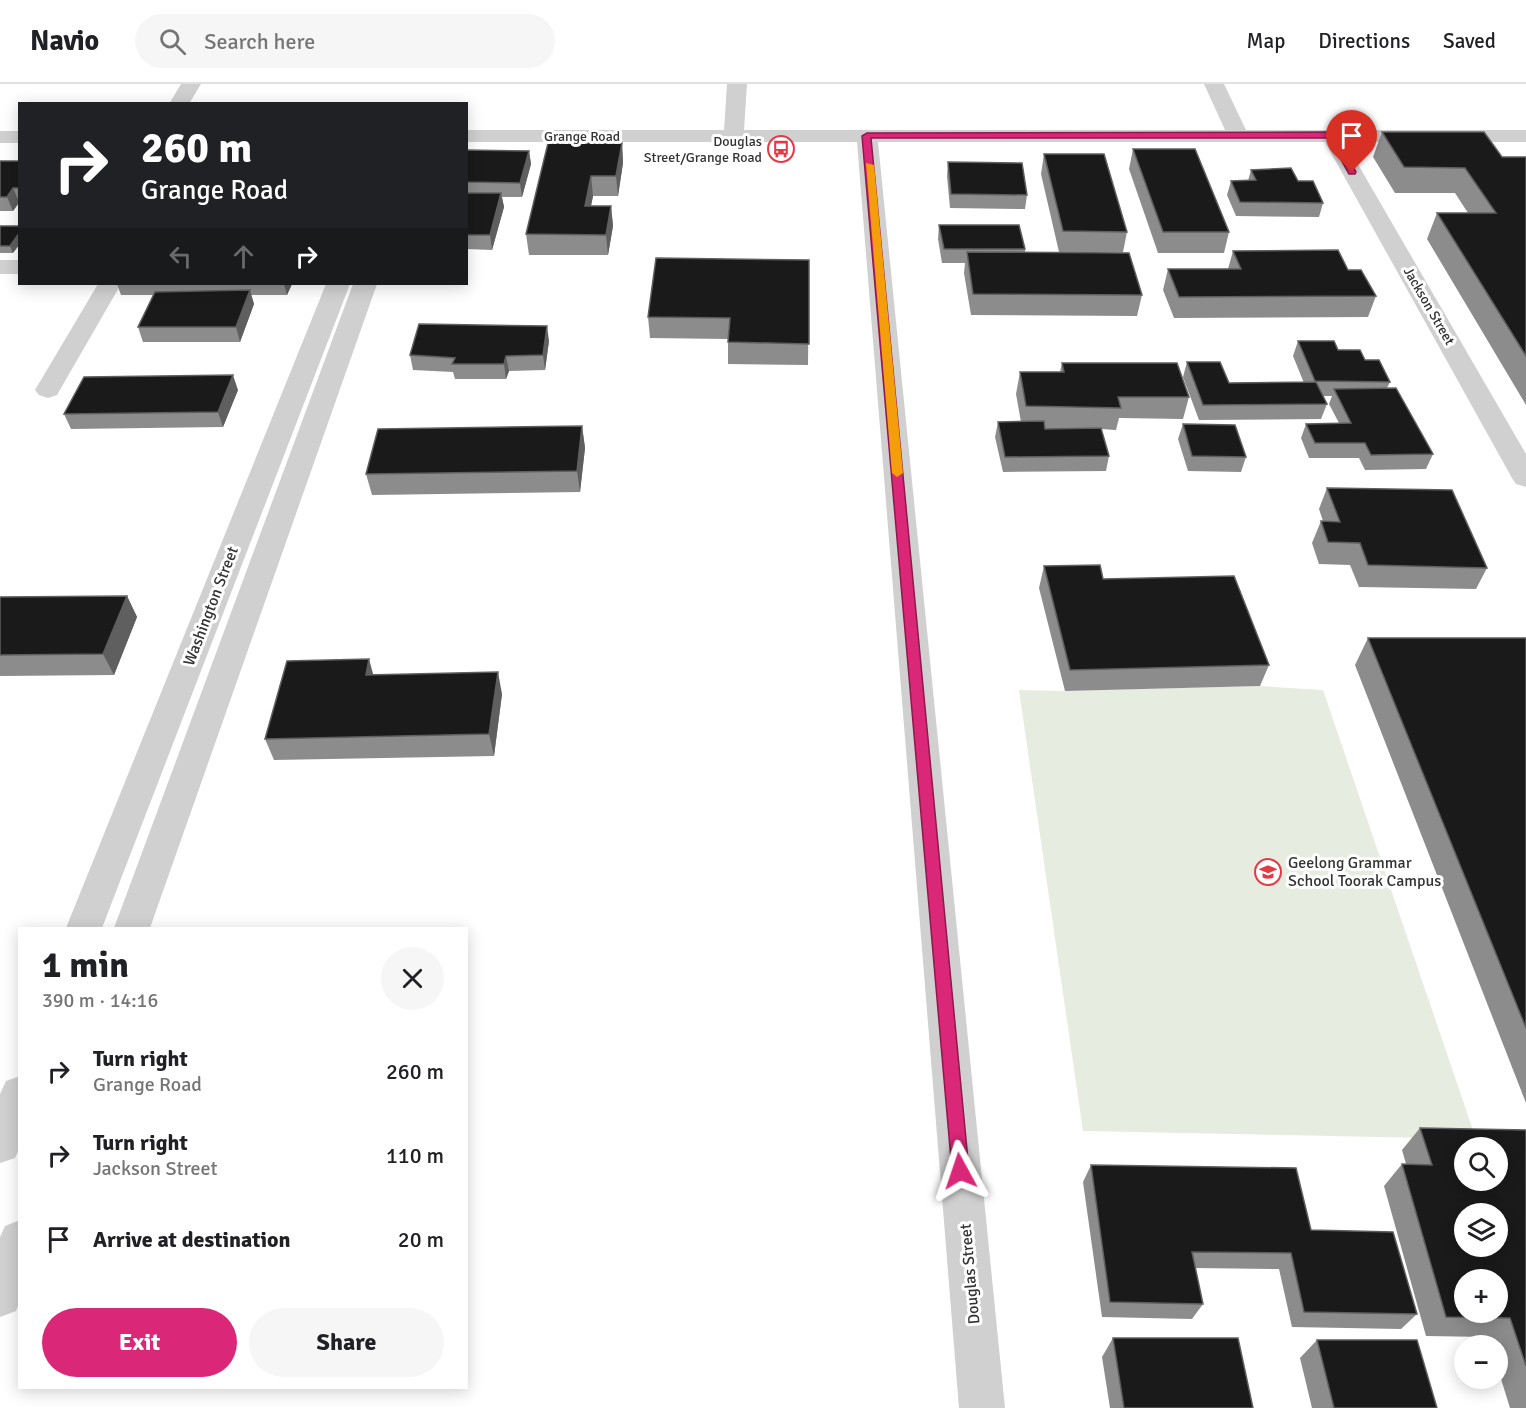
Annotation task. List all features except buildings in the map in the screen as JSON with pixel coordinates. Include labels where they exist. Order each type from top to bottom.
[{"type":"street","points":[[180,102],[191,84]]},
{"type":"street","points":[[734,136],[737,84]]},
{"type":"street","points":[[1214,84],[1238,135]]},
{"type":"street","name":"Jackson Street","points":[[1331,135],[1526,478]]},
{"type":"street","name":"Grange Road","points":[[468,136],[1526,136]]},
{"type":"street","name":"Douglas Street","points":[[867,136],[982,1408]]},
{"type":"street","points":[[0,267],[18,267]]},
{"type":"street","points":[[48,390],[108,285]]},
{"type":"street","name":"Washington Street","points":[[84,927],[338,285]]},
{"type":"street","name":"Washington Street","points":[[132,927],[365,285]]},
{"type":"street","points":[[0,1144],[18,1099]]},
{"type":"street","points":[[0,1295],[18,1246]]},
{"type":"shaded area","points":[[1260,686],[1323,690],[1475,1137],[1454,1139],[1083,1131],[1019,690]]},
{"type":"slow traffic","points":[[869,165],[897,473]]},
{"type":"place","name":"Douglas Street/Grange Road","points":[[781,149]]},
{"type":"place","name":"Geelong Grammar School Toorak Campus","points":[[1268,872]]},
{"type":"route","points":[[960,1171],[867,136],[1331,135],[1352,172]]}]
